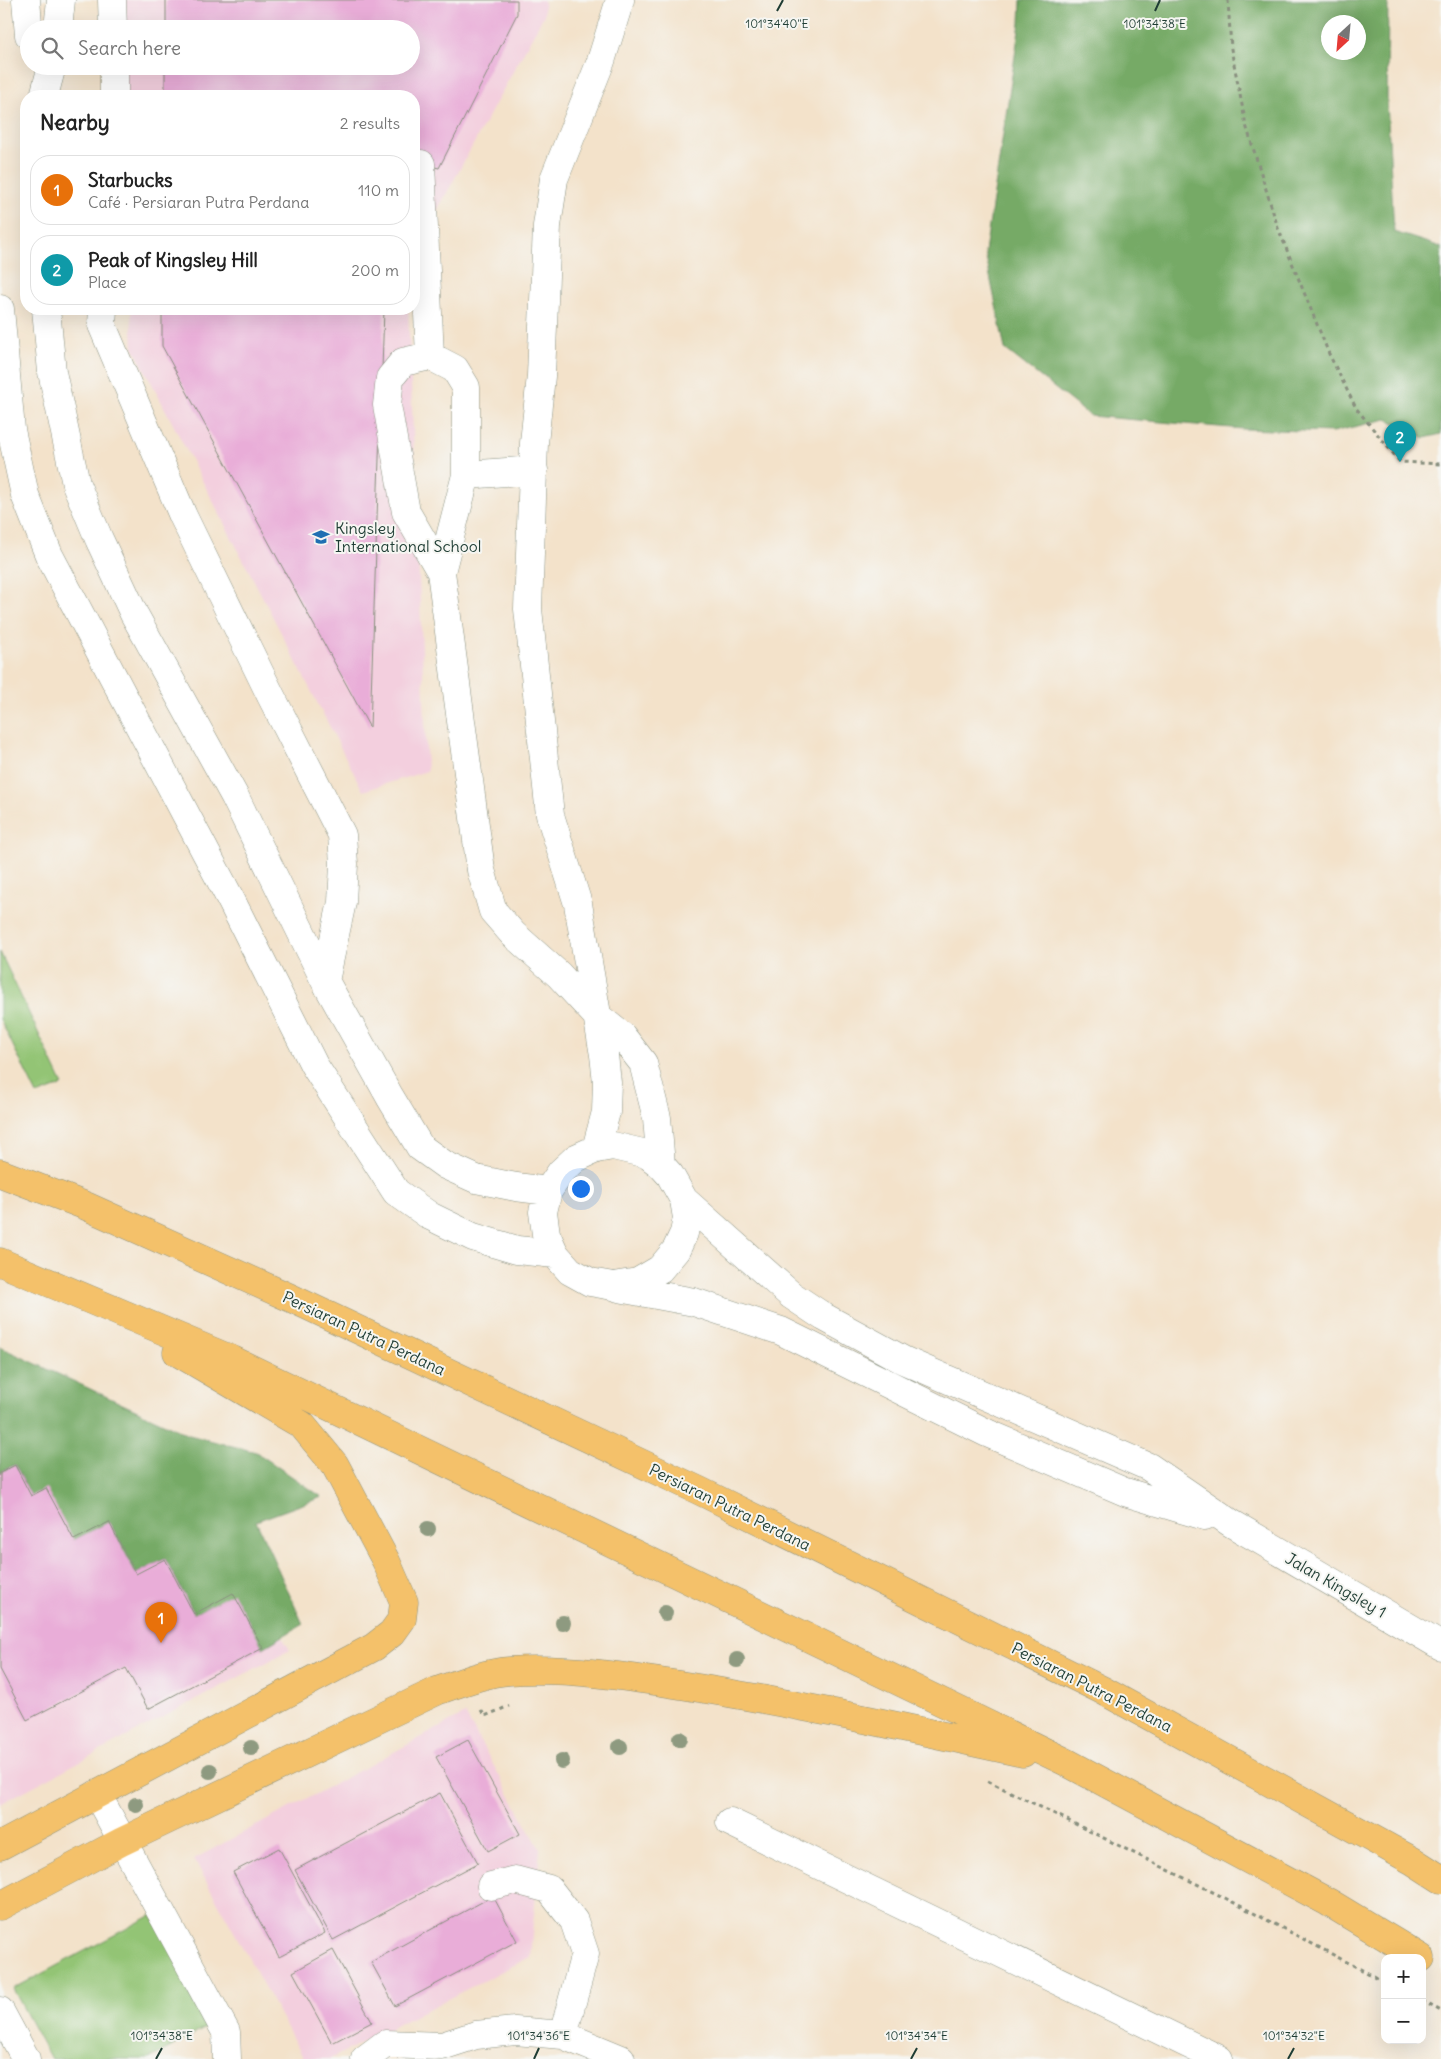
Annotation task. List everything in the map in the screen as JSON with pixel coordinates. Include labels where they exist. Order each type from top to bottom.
[{"type":"main road","name":"Persiaran Putra Perdana","points":[[0,1173],[86,1206],[284,1295],[700,1491],[1102,1690],[1413,1861],[1441,1879]]},
{"type":"main road","points":[[0,1262],[234,1360],[1066,1762],[1328,1902],[1415,1954]]},
{"type":"main road","points":[[0,1846],[374,1647],[392,1633],[402,1619],[404,1602],[386,1561],[335,1465],[302,1425],[75,1293]]},
{"type":"main road","points":[[0,1906],[121,1842],[436,1690],[509,1671],[567,1672],[640,1679],[771,1699],[1066,1762]]},
{"type":"main road","points":[[1426,1961],[1441,1970]]},
{"type":"street","points":[[26,0],[28,20]]},
{"type":"street","points":[[59,20],[61,0]]},
{"type":"street","points":[[112,0],[113,20]]},
{"type":"street","points":[[596,1149],[606,1112],[607,1082],[604,1055],[578,904],[550,814],[528,609],[534,443],[541,376],[547,226],[554,179],[601,61],[620,0]]},
{"type":"street","points":[[33,75],[34,90]]},
{"type":"street","points":[[46,90],[50,75]]},
{"type":"street","points":[[114,75],[114,90]]},
{"type":"street","points":[[421,164],[430,356]]},
{"type":"street","points":[[0,310],[11,430],[25,495],[50,555],[232,902],[314,1065],[396,1192],[430,1216],[473,1237],[517,1250],[555,1254]]},
{"type":"street","points":[[47,315],[52,372],[76,484],[99,539],[134,614],[235,797],[325,980],[390,1097],[420,1147],[445,1165],[476,1179],[548,1191]]},
{"type":"street","points":[[103,315],[102,325],[183,516],[271,696],[342,835],[344,864],[342,902],[325,980]]},
{"type":"street","points":[[441,572],[406,512],[387,405],[390,378],[403,362],[430,356],[455,369],[466,387],[466,475],[441,572],[481,870],[494,911],[513,934],[560,975],[596,1016],[622,1036],[643,1063],[658,1118],[661,1165]]},
{"type":"street","points":[[466,475],[534,470]]},
{"type":"street","points":[[613,1146],[647,1154],[670,1175],[684,1200],[791,1295],[824,1317],[903,1360],[1149,1468],[1231,1523],[1125,1492],[987,1432],[781,1331],[694,1302],[590,1282],[570,1271],[555,1254],[546,1234],[544,1212],[548,1191],[561,1172],[576,1158],[596,1149],[613,1146]]},
{"type":"street","points":[[613,1286],[638,1282],[660,1270],[676,1250],[684,1232],[686,1218],[684,1200]]},
{"type":"street","name":"Jalan Kingsley 1","points":[[1231,1523],[1441,1646]]},
{"type":"street","points":[[96,1794],[226,2032],[227,2059]]},
{"type":"street","points":[[730,1822],[1219,2059]]},
{"type":"street","points":[[491,1886],[515,1880],[549,1889],[574,1921],[585,1954],[563,2035]]},
{"type":"street","points":[[0,2012],[26,2059]]},
{"type":"street","points":[[366,2059],[385,2044],[439,2053],[476,2035],[515,2031],[563,2035],[622,2059]]},
{"type":"path","points":[[1228,0],[1231,49],[1246,125],[1278,228],[1329,354],[1356,408],[1400,462],[1441,464]]},
{"type":"path","points":[[461,1682],[485,1716],[512,1705]]},
{"type":"path","points":[[981,1778],[1225,1898],[1381,1980]]},
{"type":"path","points":[[1426,2003],[1441,2011]]},
{"type":"shaded area","points":[[110,0],[544,0],[544,15],[420,242],[420,90],[117,90],[116,75],[420,75],[420,20],[111,20]]},
{"type":"shaded area","points":[[131,315],[408,315],[427,771],[363,791],[133,347]]},
{"type":"shaded area","points":[[0,1437],[239,1566],[290,1650],[0,1804]]},
{"type":"shaded area","points":[[465,1714],[540,1849],[530,1957],[330,2059],[304,2059],[194,1859]]},
{"type":"green space","points":[[1021,0],[1388,0],[1387,101],[1394,232],[1441,247],[1441,434],[1425,438],[1387,419],[1333,432],[1243,429],[1090,416],[1005,349],[985,252],[1020,23]]},
{"type":"green space","points":[[0,952],[63,1085],[37,1095],[0,1019]]},
{"type":"green space","points":[[0,1347],[189,1435],[256,1452],[322,1497],[256,1521],[303,1624],[263,1648],[233,1594],[194,1614],[165,1559],[136,1574],[109,1522],[74,1540],[31,1496],[15,1465],[0,1473]]},
{"type":"green space","points":[[152,1915],[211,2025],[149,2059],[51,2059],[13,1989]]},
{"type":"building","points":[[166,0],[517,0],[517,14],[439,168],[420,163],[420,90],[165,90],[165,75],[420,75],[420,20],[166,20]]},
{"type":"building","name":"Kingsley International School","points":[[162,315],[384,315],[370,728],[162,346]]},
{"type":"building","points":[[15,1465],[31,1496],[46,1488],[74,1540],[109,1522],[136,1574],[165,1559],[194,1614],[233,1593],[263,1648],[148,1709],[126,1668],[27,1720],[0,1669],[0,1473]]},
{"type":"building","points":[[468,1740],[520,1834],[488,1851],[436,1757]]},
{"type":"building","points":[[440,1793],[478,1863],[333,1940],[295,1870]]},
{"type":"building","points":[[279,1848],[325,1933],[279,1957],[233,1872]]},
{"type":"building","points":[[493,1896],[517,1941],[395,2006],[371,1962]]},
{"type":"building","points":[[333,1950],[372,2022],[332,2043],[293,1972]]},
{"type":"place","name":"Peak of Kingsley Hill","points":[[1400,462]]},
{"type":"place","name":"Kingsley International School","points":[[321,537]]},
{"type":"place","name":"Starbucks","points":[[161,1643]]}]
